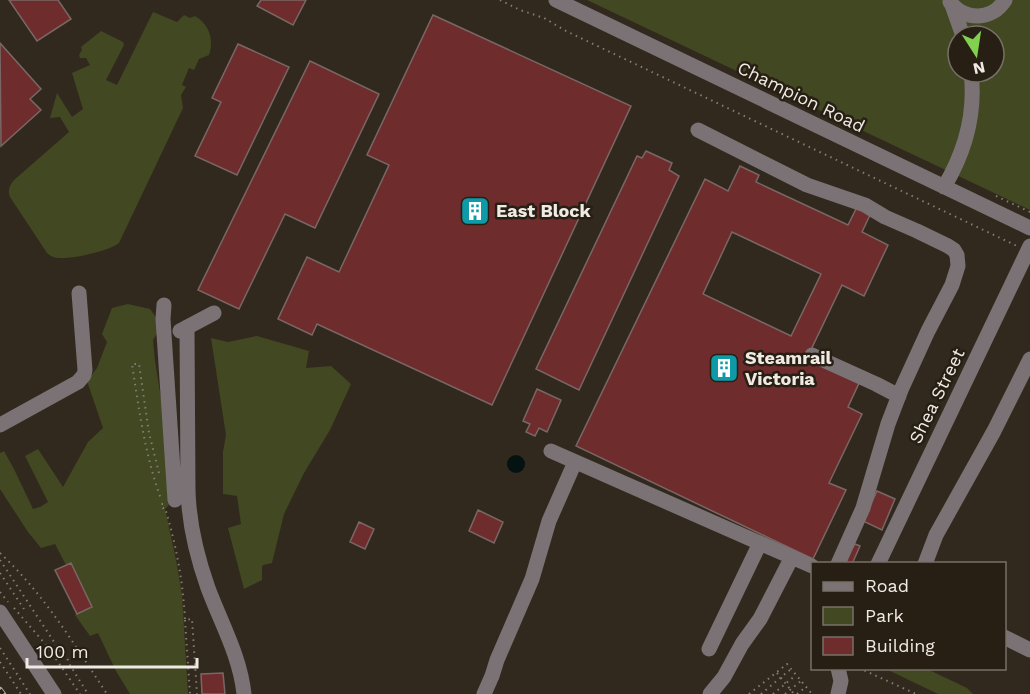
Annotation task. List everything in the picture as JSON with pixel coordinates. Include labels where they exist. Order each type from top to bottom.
[{"type":"street","name":"Champion Road","points":[[556,0],[1030,228]]},
{"type":"street","points":[[949,1],[961,12],[980,16],[995,11],[1005,0]]},
{"type":"street","points":[[949,1],[959,24]]},
{"type":"street","points":[[944,187],[961,152],[969,123],[971,84]]},
{"type":"street","points":[[698,130],[807,185],[857,201],[954,250],[957,255],[958,266],[952,285],[898,396],[863,508],[839,562]]},
{"type":"street","name":"Shea Street","points":[[879,562],[1029,249]]},
{"type":"street","points":[[0,425],[78,382],[84,375],[79,293]]},
{"type":"street","points":[[164,305],[160,341],[175,500]]},
{"type":"street","points":[[160,341],[214,313]]},
{"type":"street","points":[[187,327],[190,516],[208,588],[236,656],[244,694]]},
{"type":"street","points":[[812,355],[898,396]]},
{"type":"street","points":[[926,562],[936,535],[994,431],[1030,359]]},
{"type":"street","points":[[551,451],[811,565]]},
{"type":"street","points":[[484,694],[496,660],[532,579],[549,521],[576,462]]},
{"type":"street","points":[[709,649],[760,543]]},
{"type":"street","points":[[710,694],[724,677],[742,644],[764,614],[792,556]]},
{"type":"street","points":[[0,612],[54,694]]},
{"type":"street","points":[[1006,638],[1030,650]]},
{"type":"street","points":[[838,670],[841,681],[838,694]]},
{"type":"path","points":[[500,0],[544,18],[1029,249]]},
{"type":"path","points":[[0,552],[25,577],[50,608],[107,694]]},
{"type":"path","points":[[0,560],[60,651],[68,659],[88,694]]},
{"type":"path","points":[[0,573],[24,609]]},
{"type":"path","points":[[0,592],[47,646],[80,694]]},
{"type":"path","points":[[185,620],[190,694]]},
{"type":"path","points":[[0,648],[30,694]]},
{"type":"path","points":[[0,662],[21,694]]},
{"type":"path","points":[[749,694],[787,664],[811,694]]},
{"type":"path","points":[[760,694],[791,669]]},
{"type":"path","points":[[861,670],[916,694]]},
{"type":"path","points":[[777,672],[796,694],[806,687]]},
{"type":"path","points":[[773,694],[796,675]]},
{"type":"path","points":[[15,685],[22,681]]},
{"type":"path","points":[[784,694],[801,681]]},
{"type":"green space","points":[[587,0],[1030,0],[1030,210]]},
{"type":"green space","points":[[153,12],[177,22],[184,15],[190,18],[195,16],[210,33],[209,55],[199,59],[194,70],[189,68],[182,85],[186,87],[181,95],[183,108],[119,243],[99,252],[82,256],[53,257],[47,253],[10,197],[10,186],[69,132],[60,117],[50,118],[57,93],[72,117],[83,109],[72,73],[90,65],[86,58],[80,58],[81,47],[101,31],[123,42],[124,45],[106,80],[117,85]]},
{"type":"green space","points":[[128,304],[150,309],[161,327],[153,340],[167,435],[173,501],[165,509],[182,595],[188,694],[130,694],[98,633],[90,636],[75,615],[91,606],[71,563],[66,565],[55,544],[41,548],[0,489],[0,453],[4,451],[33,509],[48,502],[25,456],[38,449],[63,487],[88,442],[103,428],[87,381],[97,368],[107,342],[102,334],[112,308]]},
{"type":"green space","points":[[257,336],[309,351],[306,368],[331,366],[351,384],[330,430],[304,473],[284,514],[272,563],[263,565],[262,580],[244,589],[228,528],[241,524],[237,496],[223,494],[223,452],[226,435],[211,338],[228,342]]},
{"type":"green space","points":[[888,670],[929,670],[967,688],[973,694],[938,694]]},
{"type":"shaded area","points":[[516,455],[522,458],[525,464],[522,470],[516,473],[510,470],[507,464],[510,458]]},
{"type":"building","points":[[9,0],[58,0],[71,19],[37,41]]},
{"type":"building","points":[[261,0],[306,0],[293,25],[257,6]]},
{"type":"building","name":"East Block","points":[[433,15],[631,106],[492,405],[317,324],[312,335],[278,319],[307,257],[339,272],[389,165],[367,155]]},
{"type":"building","points":[[0,43],[41,89],[30,99],[41,110],[1,146]]},
{"type":"building","points":[[238,44],[289,67],[237,175],[195,156],[221,102],[212,98]]},
{"type":"building","points":[[310,61],[379,94],[315,228],[285,214],[239,309],[198,290]]},
{"type":"building","points":[[646,151],[672,163],[669,170],[679,176],[579,390],[536,369],[637,156],[642,158]]},
{"type":"building","name":"Steamrail Victoria","points":[[740,166],[759,175],[756,182],[848,225],[857,207],[871,213],[862,232],[888,245],[864,296],[842,285],[808,356],[860,381],[848,407],[862,414],[829,483],[846,490],[813,559],[576,446],[705,179],[728,191]],"holes":[[[732,232],[821,274],[791,336],[703,294]]]},
{"type":"building","points":[[537,389],[561,400],[547,432],[539,428],[535,436],[526,432],[530,424],[523,421]]},
{"type":"building","points":[[877,491],[895,499],[882,530],[863,521]]},
{"type":"building","points":[[478,510],[503,522],[494,543],[469,531]]},
{"type":"building","points":[[359,522],[374,529],[365,549],[350,542]]},
{"type":"building","points":[[855,544],[860,546],[853,562],[843,561]]},
{"type":"building","points":[[71,563],[92,607],[77,614],[55,570]]},
{"type":"building","points":[[223,673],[225,694],[202,694],[201,674]]},
{"type":"railway","points":[[0,690],[3,694]]},
{"type":"place","name":"East Block","points":[[475,211]]},
{"type":"place","name":"Steamrail Victoria","points":[[724,368]]}]
